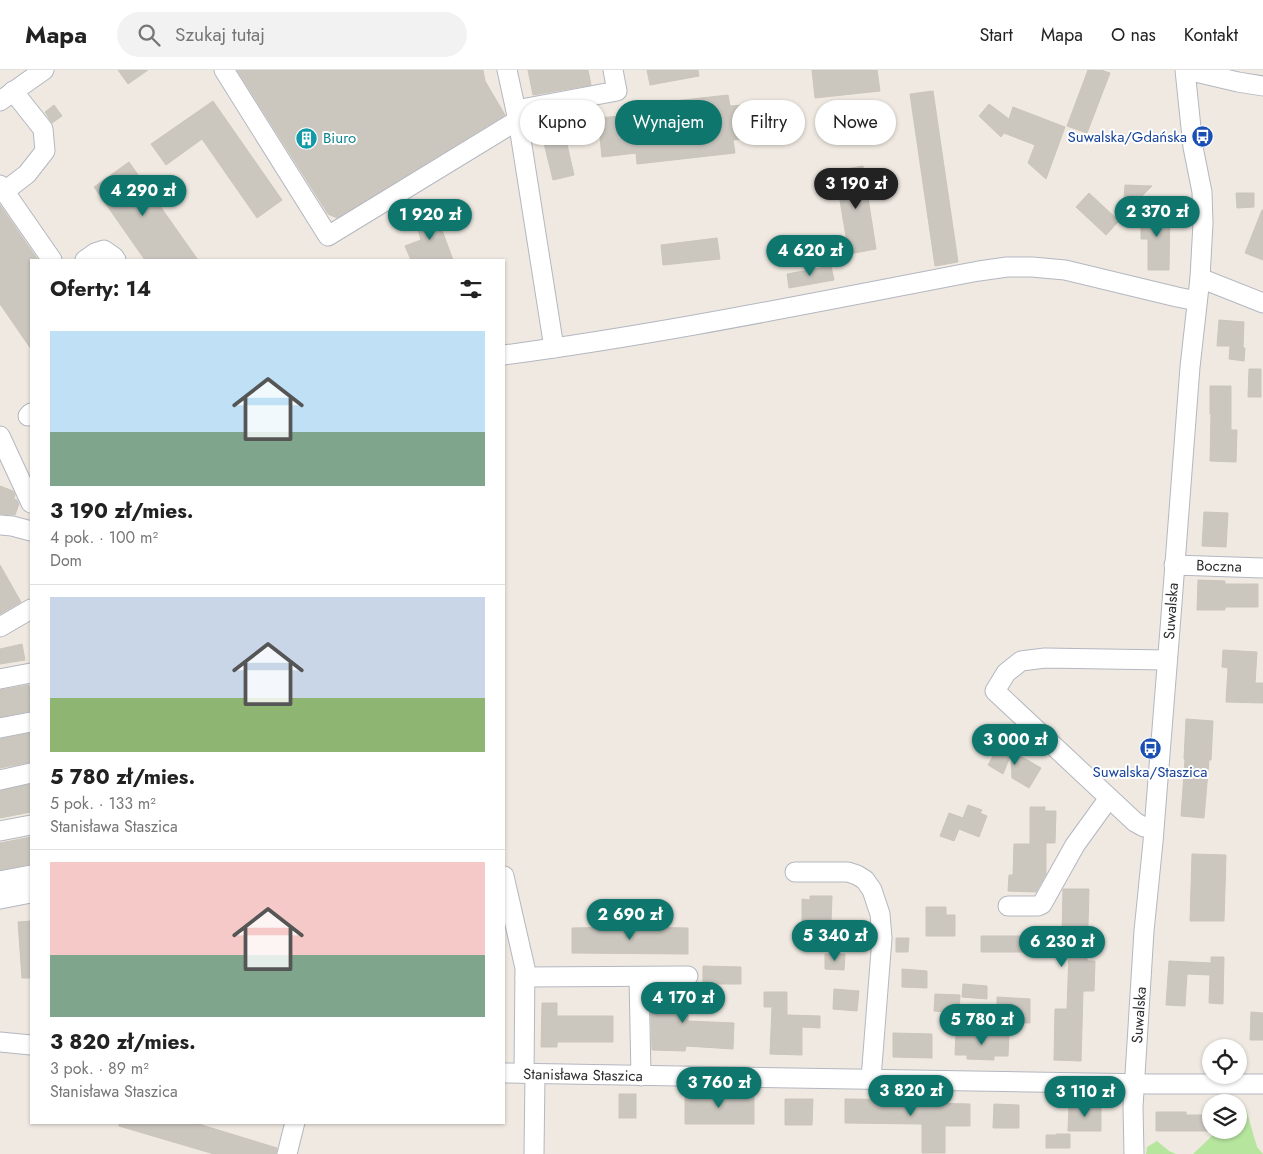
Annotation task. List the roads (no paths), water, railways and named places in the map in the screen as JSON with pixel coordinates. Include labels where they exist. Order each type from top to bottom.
[{"type":"street","points":[[44,70],[7,96],[43,129],[45,151],[27,174],[2,188],[51,259]]},
{"type":"street","points":[[224,70],[328,236],[517,115],[617,91],[613,70]]},
{"type":"street","points":[[507,70],[517,115],[554,348]]},
{"type":"street","points":[[1186,70],[1263,86]]},
{"type":"street","name":"Suwalska","points":[[1134,1154],[1133,1107],[1144,930],[1154,827],[1190,367],[1200,278],[1203,223],[1202,192],[1193,147],[1186,70]]},
{"type":"street","points":[[86,259],[104,250],[116,259]]},
{"type":"street","points":[[505,354],[659,331],[1007,267],[1065,270],[1197,301]]},
{"type":"street","points":[[1200,278],[1263,303]]},
{"type":"street","points":[[0,436],[30,501]]},
{"type":"street","points":[[0,526],[12,526],[30,531]]},
{"type":"street","name":"Boczna","points":[[1174,565],[1263,568]]},
{"type":"street","points":[[0,627],[30,615]]},
{"type":"street","points":[[1154,827],[1144,827],[1135,822],[995,691],[1006,672],[1021,661],[1044,658],[1167,660]]},
{"type":"street","points":[[0,679],[30,673]]},
{"type":"street","points":[[0,728],[30,722]]},
{"type":"street","points":[[0,780],[30,773]]},
{"type":"street","points":[[1008,906],[1038,906],[1042,904],[1075,845],[1109,798]]},
{"type":"street","points":[[0,831],[30,825]]},
{"type":"street","points":[[795,872],[848,872],[865,880],[872,890],[880,914],[882,938],[871,1079]]},
{"type":"street","points":[[0,881],[30,875]]},
{"type":"street","points":[[505,880],[525,968],[534,1154]]},
{"type":"street","points":[[0,899],[30,893]]},
{"type":"street","points":[[525,977],[688,976]]},
{"type":"street","points":[[639,977],[641,1076]]},
{"type":"street","points":[[0,1042],[30,1045]]},
{"type":"street","name":"Stanisława Staszica","points":[[505,1073],[1135,1084],[1263,1084]]},
{"type":"street","points":[[287,1154],[294,1124]]},
{"type":"place","name":"Suwalska/Gdańska","points":[[1203,137]]},
{"type":"place","name":"Biuro","points":[[307,138]]},
{"type":"place","name":"Suwalska/Staszica","points":[[1150,749]]}]
